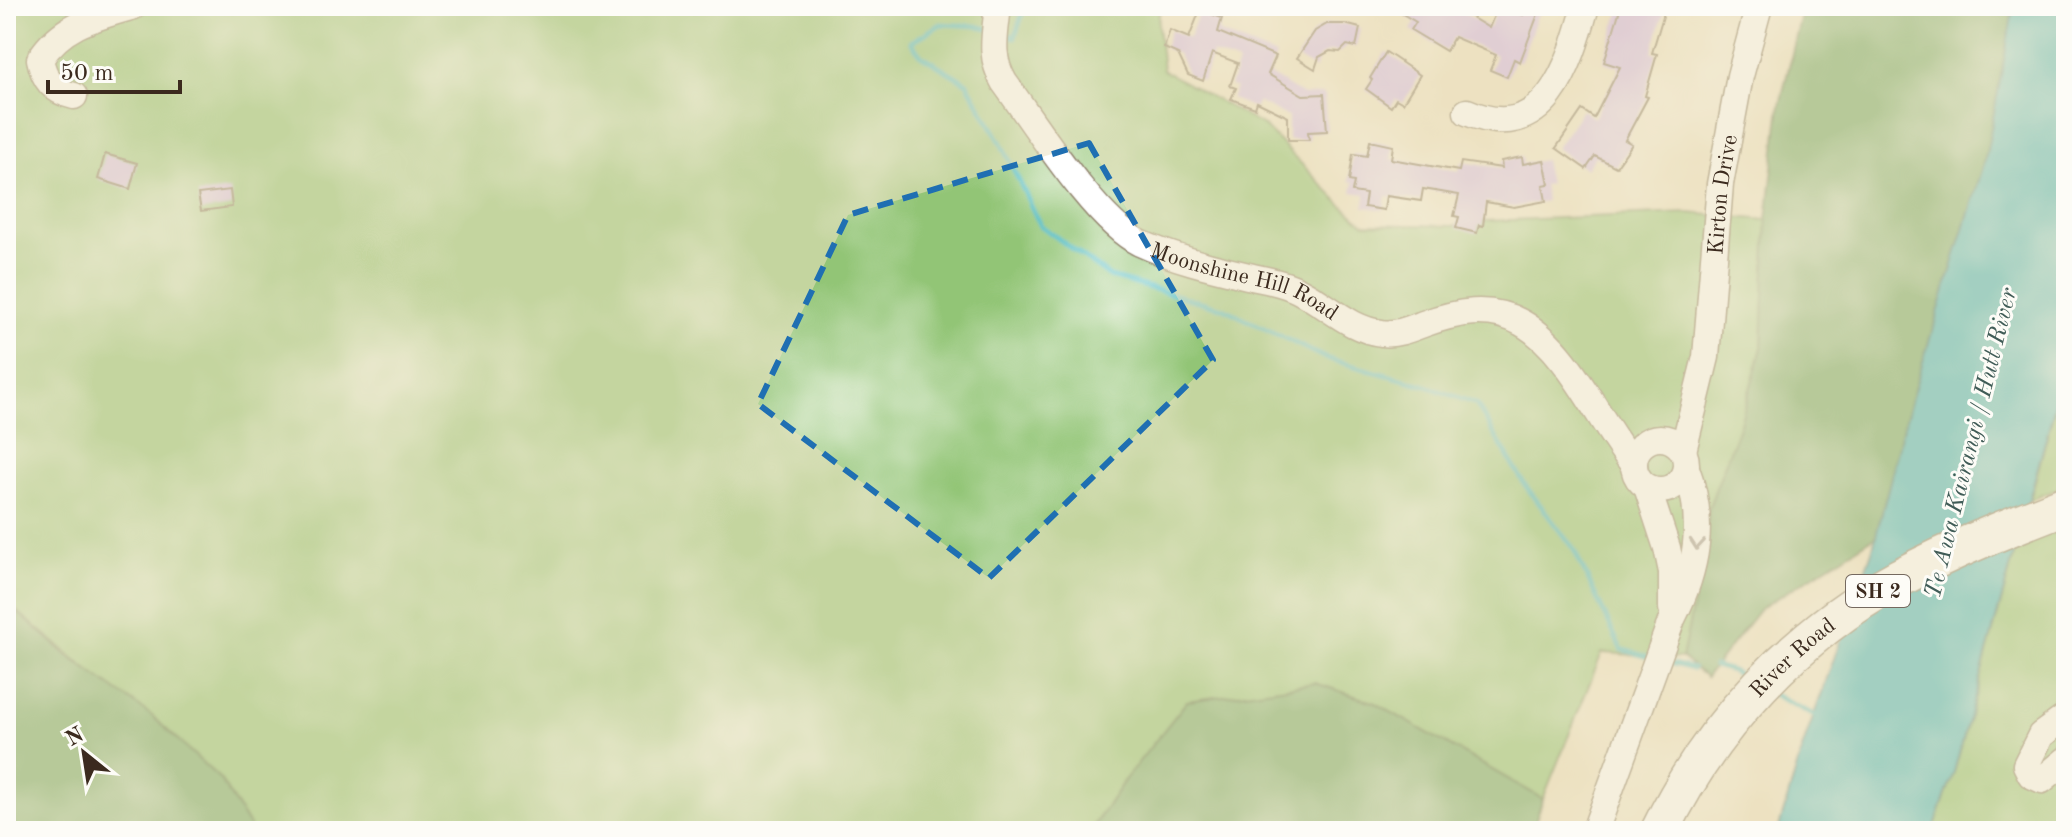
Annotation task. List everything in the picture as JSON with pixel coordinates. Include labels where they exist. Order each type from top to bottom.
[{"type":"highway","name":"River Road","points":[[1660,831],[1688,779],[1725,727],[1794,653],[1868,597],[1964,546],[2066,505]]},
{"type":"street","points":[[74,96],[60,93],[49,84],[42,71],[40,59],[49,45],[61,33],[78,25],[134,6]]},
{"type":"street","points":[[1467,112],[1486,120],[1506,121],[1533,112],[1554,89],[1572,57],[1586,6]]},
{"type":"street","name":"Kirton Drive","points":[[1685,459],[1706,357],[1720,184],[1740,76],[1759,6]]},
{"type":"street","name":"Moonshine Hill Road","points":[[996,25],[996,67],[1004,82],[1083,190],[1128,237],[1189,261],[1290,286],[1360,327],[1383,334],[1472,311],[1497,313],[1534,331],[1554,351],[1595,405],[1607,429],[1640,476],[1667,548],[1672,572],[1669,628]]},
{"type":"street","name":"Kirton Drive","points":[[1653,438],[1698,386]]},
{"type":"street","name":"Moonshine Hill Road","points":[[1595,405],[1616,423],[1653,438]]},
{"type":"street","points":[[1595,831],[1688,584],[1698,539],[1697,505],[1685,459],[1672,441],[1653,438],[1638,450],[1640,476],[1663,490],[1679,483],[1685,459]]},
{"type":"street","points":[[2066,717],[2041,735],[2026,765],[2031,775],[2042,780],[2066,760]]},
{"type":"highlighted area","points":[[1089,143],[1213,360],[989,578],[758,404],[848,215]]},
{"type":"green space","points":[[6,6],[1160,6],[1158,25],[1163,70],[1265,127],[1365,224],[1454,226],[1485,221],[1688,213],[1767,220],[1762,348],[1740,424],[1709,507],[1704,553],[1682,658],[1602,653],[1543,799],[1373,702],[1315,683],[1126,778],[1090,831],[252,831],[220,779],[6,602]]},
{"type":"green space","points":[[1803,6],[2014,6],[1985,161],[1911,400],[1876,536],[1761,608],[1706,677],[1682,658],[1704,553],[1709,507],[1740,424],[1762,348],[1767,220],[1780,105]]},
{"type":"green space","points":[[2066,365],[2066,486],[2030,500]]},
{"type":"green space","points":[[2066,523],[2066,831],[1933,831],[1954,772],[2018,541]]},
{"type":"green space","points":[[6,602],[68,656],[151,715],[220,779],[252,831],[6,831]]},
{"type":"green space","points":[[1315,683],[1373,702],[1543,799],[1532,831],[1090,831],[1126,778],[1187,701]]},
{"type":"water","name":"Te Awa Kairangi / Hutt River","points":[[2014,6],[2066,6],[2066,365],[1954,772],[1933,831],[1778,831],[1804,743],[1872,551],[1911,400],[1985,161]]},
{"type":"building","points":[[1389,6],[1453,6],[1489,28],[1498,6],[1523,15],[1526,6],[1541,6],[1520,62],[1514,59],[1507,77],[1490,70],[1496,55],[1454,37],[1446,51],[1411,30],[1416,22]]},
{"type":"building","points":[[1621,6],[1666,6],[1652,53],[1657,54],[1645,96],[1648,97],[1625,140],[1632,144],[1616,167],[1595,156],[1586,169],[1556,148],[1582,110],[1594,118],[1620,67],[1604,62]]},
{"type":"building","points":[[1200,10],[1222,18],[1218,32],[1276,56],[1268,74],[1303,95],[1324,94],[1327,131],[1308,132],[1309,140],[1288,140],[1288,117],[1257,102],[1255,108],[1231,99],[1236,88],[1230,86],[1238,63],[1212,53],[1203,81],[1188,75],[1178,54],[1164,48],[1170,30],[1189,38]]},
{"type":"building","points":[[1327,24],[1360,28],[1356,47],[1347,45],[1340,52],[1330,51],[1319,57],[1315,69],[1297,58],[1315,31]]},
{"type":"building","points":[[1386,52],[1420,75],[1403,103],[1396,99],[1391,107],[1366,89]]},
{"type":"building","points":[[1370,141],[1393,146],[1391,159],[1459,171],[1461,162],[1502,168],[1501,161],[1522,157],[1523,164],[1544,160],[1549,184],[1543,185],[1546,201],[1514,207],[1486,202],[1483,226],[1479,225],[1477,233],[1456,228],[1459,217],[1454,216],[1459,195],[1423,189],[1421,201],[1386,196],[1384,210],[1364,207],[1366,194],[1352,192],[1354,182],[1349,181],[1353,154],[1367,156]]},
{"type":"building","points":[[105,154],[137,163],[130,189],[98,179]]},
{"type":"building","points":[[230,190],[232,207],[201,211],[198,194]]},
{"type":"waterway","points":[[1001,33],[1015,37],[1025,6]]},
{"type":"waterway","points":[[988,29],[941,24],[911,42],[922,56],[967,83],[1000,141],[1040,225],[1110,277],[1223,308],[1325,358],[1424,385],[1476,404],[1525,485],[1573,548],[1621,649],[1648,657]]},
{"type":"waterway","points":[[1665,662],[1693,669]]},
{"type":"waterway","points":[[1714,666],[1746,679]]},
{"type":"waterway","points":[[1772,694],[1820,718]]}]
